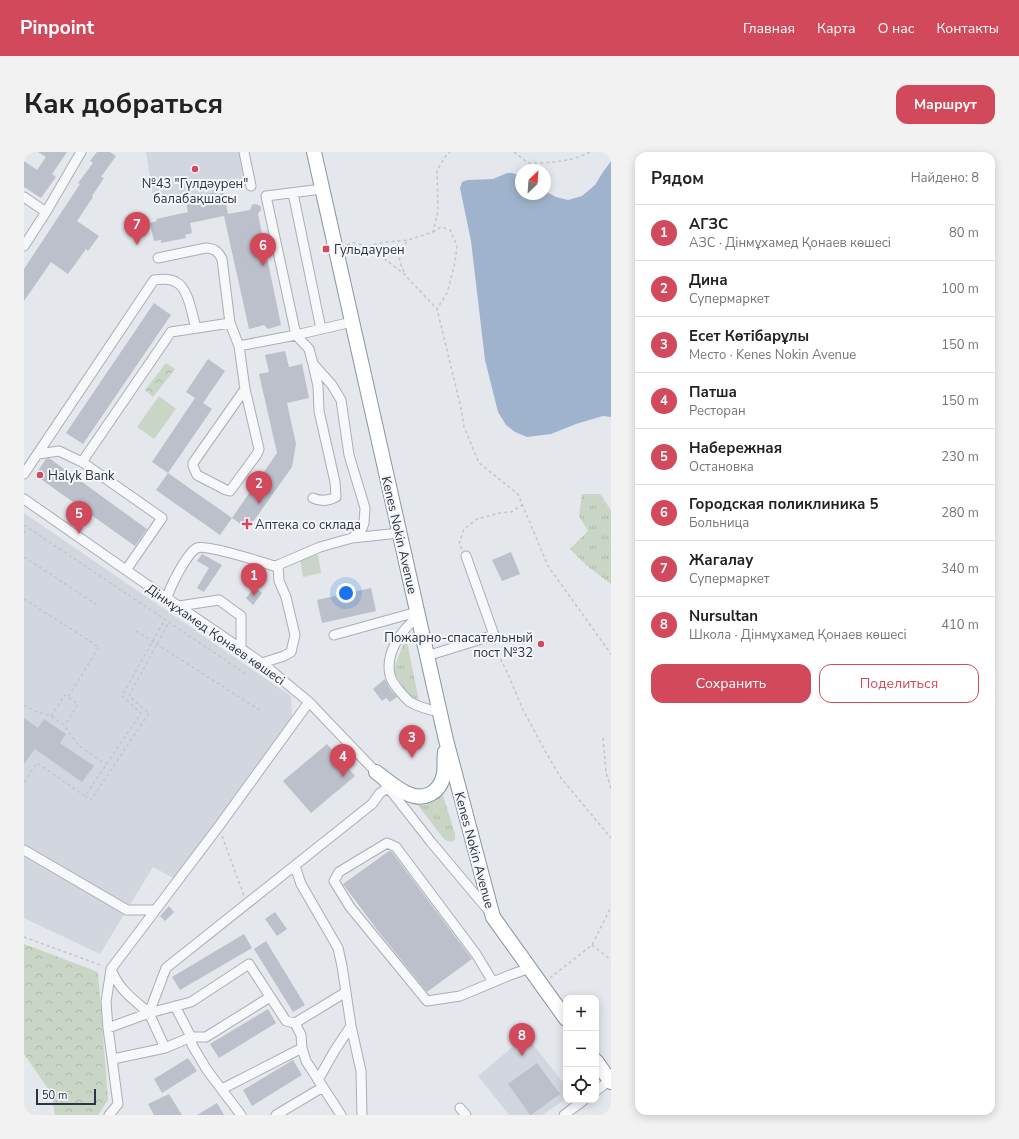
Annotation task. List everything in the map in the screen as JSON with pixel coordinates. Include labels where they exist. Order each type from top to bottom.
[{"type":"highway","name":"Kenes Nokin Avenue","points":[[314,152],[446,740],[493,917]]},
{"type":"highway","points":[[376,772],[406,793],[423,797],[427,796],[438,788],[444,774],[446,740]]},
{"type":"highway","name":"Дінмұхамед Қонаев көшесі","points":[[493,917],[563,1015]]},
{"type":"highway","points":[[599,1065],[610,1081]]},
{"type":"street","points":[[24,246],[81,152]]},
{"type":"street","points":[[244,152],[252,186]]},
{"type":"street","points":[[313,498],[319,501],[330,500],[336,497],[335,482],[320,411],[318,386],[313,364],[309,349],[296,335],[266,196],[322,189]]},
{"type":"street","points":[[293,193],[321,329]]},
{"type":"street","points":[[24,197],[46,212]]},
{"type":"street","points":[[158,258],[206,248],[213,249],[218,252],[222,259],[230,323],[239,346],[244,389],[259,449],[253,460],[230,491],[197,475],[193,463],[244,389]]},
{"type":"street","points":[[24,474],[154,280],[166,279],[176,282],[184,290],[196,328]]},
{"type":"street","points":[[239,346],[352,322]]},
{"type":"street","points":[[82,462],[171,332],[230,323]]},
{"type":"street","points":[[313,364],[332,386],[341,400],[349,455],[365,508],[364,523],[361,531],[352,538]]},
{"type":"street","points":[[38,454],[59,451],[82,462],[162,518],[126,570]]},
{"type":"street","name":"Дінмұхамед Қонаев көшесі","points":[[24,498],[262,663],[308,702],[376,772],[493,917]]},
{"type":"street","points":[[167,598],[169,591],[185,562],[197,548],[202,547],[224,552],[274,566],[320,547],[352,538],[399,533]]},
{"type":"street","points":[[427,656],[494,634],[466,556]]},
{"type":"street","points":[[262,663],[284,656],[291,652],[295,635],[286,597],[279,581],[278,565]]},
{"type":"street","points":[[179,606],[220,600],[241,616],[241,649]]},
{"type":"street","points":[[334,635],[418,614]]},
{"type":"street","points":[[418,614],[400,635],[393,648],[389,666],[390,677],[401,692],[411,702],[424,708],[440,712]]},
{"type":"street","points":[[111,1114],[118,1104],[106,1002],[111,969],[219,826],[308,702]]},
{"type":"street","points":[[149,1013],[166,968],[372,804],[380,793],[388,788]]},
{"type":"street","points":[[493,982],[476,954],[396,848],[387,843],[339,872],[334,881],[350,907],[427,1001],[460,996],[530,968]]},
{"type":"street","points":[[24,850],[127,910],[155,910]]},
{"type":"street","points":[[295,866],[301,884],[338,948],[351,1026],[361,1071],[362,1115]]},
{"type":"street","points":[[108,1028],[149,1013],[191,1002],[249,964],[286,1021],[295,1023],[346,992]]},
{"type":"street","points":[[111,969],[114,978],[127,994],[149,1013],[164,1048]]},
{"type":"street","points":[[113,1059],[164,1048],[191,1037],[206,1036],[270,997]]},
{"type":"street","points":[[175,1006],[191,1037],[192,1045],[207,1070],[241,1115]]},
{"type":"street","points":[[295,1023],[301,1035],[302,1048],[306,1060],[341,1115]]},
{"type":"street","points":[[276,1115],[320,1083],[335,1050],[351,1026]]},
{"type":"street","points":[[222,1089],[302,1048]]},
{"type":"street","points":[[599,1089],[610,1081]]},
{"type":"street","points":[[564,1115],[580,1103]]},
{"type":"path","points":[[433,232],[438,211],[437,170],[446,154],[450,152]]},
{"type":"path","points":[[514,152],[528,163],[556,162],[590,152]]},
{"type":"path","points":[[335,248],[354,243],[368,246],[386,242],[408,240],[433,232],[441,227],[450,230],[458,246],[447,293],[437,309]]},
{"type":"path","points":[[404,274],[399,260],[400,250],[408,240]]},
{"type":"path","points":[[368,246],[404,274],[437,309],[461,408],[464,427],[479,462],[518,494],[548,566],[611,654]]},
{"type":"path","points":[[466,556],[459,544],[464,529],[477,519],[500,513],[511,512],[523,505]]},
{"type":"path","points":[[24,525],[246,674]]},
{"type":"path","points":[[24,533],[28,528]]},
{"type":"path","points":[[24,556],[96,604]]},
{"type":"path","points":[[24,598],[99,647],[68,697]]},
{"type":"path","points":[[84,796],[140,713],[122,696],[165,619]]},
{"type":"path","points":[[24,782],[37,763],[91,800],[149,713],[129,696],[169,622]]},
{"type":"path","points":[[136,631],[261,711]]},
{"type":"path","points":[[494,634],[496,650],[523,710],[544,749],[561,778],[611,838]]},
{"type":"path","points":[[51,716],[65,695],[68,697],[78,704],[64,725]]},
{"type":"path","points":[[24,705],[34,711],[51,716],[64,725],[79,746],[106,764]]},
{"type":"path","points":[[603,738],[606,773],[611,788]]},
{"type":"path","points":[[219,826],[247,904]]},
{"type":"path","points":[[542,984],[592,945],[611,907]]},
{"type":"path","points":[[24,937],[111,969]]},
{"type":"path","points":[[592,945],[611,960]]},
{"type":"shaded area","name":"№43 \"Гүлдәурен\" балабақшасы","points":[[146,152],[239,152],[246,186],[154,203]]},
{"type":"shaded area","points":[[24,513],[291,696],[292,716],[175,879],[153,867],[100,954],[24,918]]},
{"type":"shaded area","points":[[526,1036],[563,1082],[563,1101],[542,1115],[509,1115],[478,1076]]},
{"type":"green space","points":[[166,363],[175,369],[153,397],[145,390]]},
{"type":"green space","points":[[159,396],[176,409],[154,439],[137,427]]},
{"type":"green space","points":[[582,494],[600,494],[611,510],[611,584],[586,565],[570,549],[588,531],[579,516]]},
{"type":"green space","points":[[318,555],[321,573],[303,577],[300,559]]},
{"type":"green space","points":[[406,637],[419,701],[406,693],[393,671]]},
{"type":"green space","points":[[441,789],[455,834],[455,840],[452,842],[444,839],[413,799]]},
{"type":"green space","points":[[24,944],[98,972],[108,1100],[98,1115],[55,1115],[51,1093],[24,1054]]},
{"type":"water","points":[[611,161],[611,417],[603,416],[576,424],[551,434],[527,437],[515,432],[506,425],[498,412],[485,360],[471,241],[460,188],[462,182],[467,180],[493,179],[507,173],[512,173],[515,174],[515,200],[551,200],[551,194],[568,200],[582,196],[595,185]]},
{"type":"building","points":[[38,152],[67,152],[52,174],[56,177],[41,198],[24,187],[24,161],[37,170],[46,157]]},
{"type":"building","points":[[97,152],[110,152],[116,156],[101,177],[104,178],[77,221],[99,236],[88,251],[86,249],[68,274],[51,262],[24,301],[24,269],[80,184],[78,183],[93,163],[90,161]]},
{"type":"building","points":[[215,192],[216,194],[224,193],[228,214],[250,210],[254,204],[261,207],[258,214],[281,325],[268,329],[264,325],[249,329],[224,216],[190,223],[192,233],[185,235],[186,238],[161,243],[161,240],[154,241],[150,223],[157,221],[156,219],[188,212],[186,202],[193,200],[192,196]]},
{"type":"building","points":[[154,303],[171,315],[83,444],[66,433]]},
{"type":"building","points":[[285,351],[289,367],[302,364],[309,398],[287,403],[296,444],[292,467],[248,529],[232,518],[277,453],[259,374],[269,372],[265,355]]},
{"type":"building","points":[[208,359],[225,371],[203,403],[212,409],[168,473],[152,462],[195,398],[186,392]]},
{"type":"building","points":[[49,458],[147,529],[135,546],[35,475],[46,459]]},
{"type":"building","points":[[168,473],[232,518],[220,535],[156,490]]},
{"type":"building","points":[[511,552],[520,574],[502,581],[492,560]]},
{"type":"building","points":[[202,554],[222,565],[204,592],[197,588],[209,568],[197,561]]},
{"type":"building","points":[[255,587],[262,593],[253,605],[246,598]]},
{"type":"building","points":[[371,588],[376,611],[322,623],[317,600]]},
{"type":"building","points":[[385,679],[390,689],[397,697],[390,702],[386,698],[382,701],[373,689]]},
{"type":"building","points":[[24,718],[38,728],[44,719],[66,734],[60,743],[94,766],[82,782],[35,749],[24,764]]},
{"type":"building","points":[[327,744],[355,776],[311,813],[283,781]]},
{"type":"building","points":[[389,851],[392,852],[472,959],[427,992],[378,931],[343,884]]},
{"type":"building","points":[[169,906],[174,912],[165,921],[160,916]]},
{"type":"building","points":[[275,912],[287,929],[277,936],[265,919]]},
{"type":"building","points":[[244,934],[252,948],[180,990],[172,977]]},
{"type":"building","points":[[266,941],[305,1005],[293,1012],[254,949]]},
{"type":"building","points":[[268,1009],[276,1023],[219,1058],[210,1044]]},
{"type":"building","points":[[188,1058],[197,1071],[162,1093],[154,1079]]},
{"type":"building","points":[[293,1060],[302,1075],[252,1106],[243,1090]]},
{"type":"building","points":[[537,1063],[560,1094],[530,1115],[508,1084]]},
{"type":"building","points":[[169,1094],[182,1115],[154,1115],[148,1104]]},
{"type":"building","points":[[217,1103],[224,1115],[197,1115]]},
{"type":"place","name":"№43 \"Гүлдәурен\" балабақшасы","points":[[195,169]]},
{"type":"place","name":"Жагалау","points":[[137,245]]},
{"type":"place","name":"Гульдаурен","points":[[326,249]]},
{"type":"place","name":"Городская поликлиника 5","points":[[263,266]]},
{"type":"place","name":"Halyk Bank","points":[[40,475]]},
{"type":"place","name":"Дина","points":[[259,504]]},
{"type":"place","name":"Аптека со склада","points":[[247,524]]},
{"type":"place","name":"Набережная","points":[[79,534]]},
{"type":"place","name":"АГЗС","points":[[254,596]]},
{"type":"place","name":"Пожарно-спасательный пост №32","points":[[541,644]]},
{"type":"place","name":"Есет Көтібарұлы","points":[[412,758]]},
{"type":"place","name":"Патша","points":[[343,777]]},
{"type":"place","name":"Nursultan","points":[[522,1056]]}]
